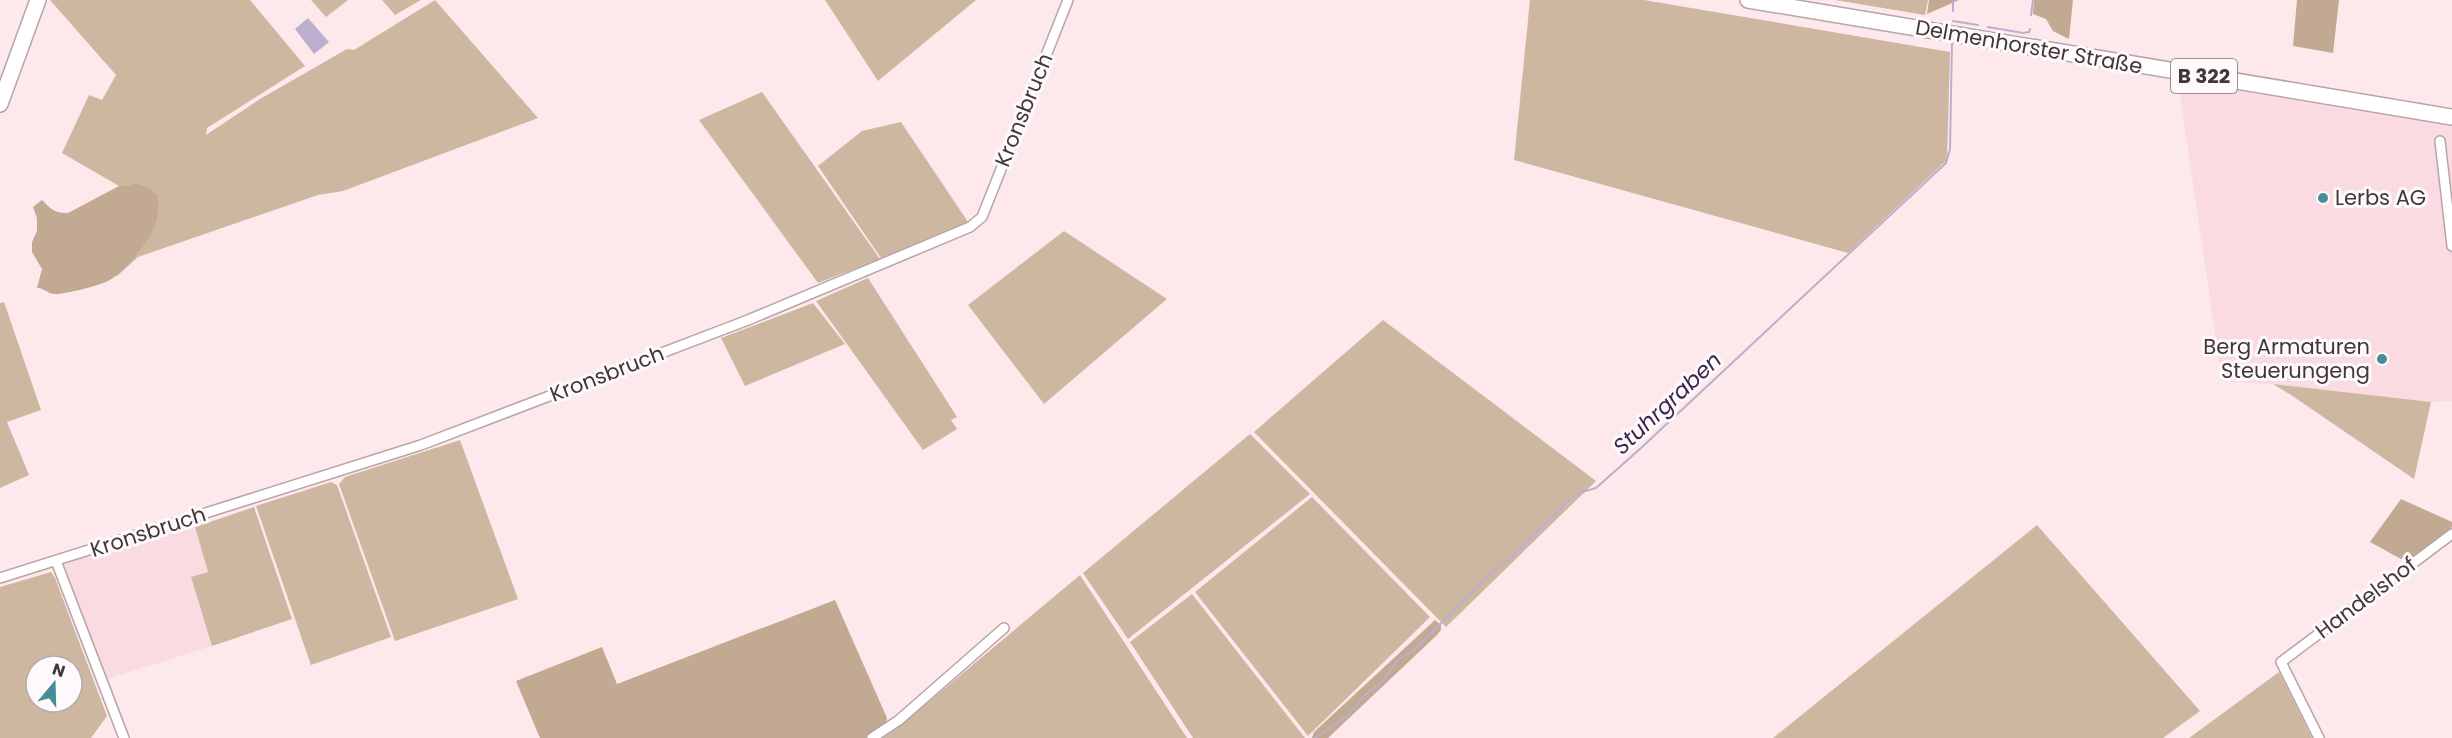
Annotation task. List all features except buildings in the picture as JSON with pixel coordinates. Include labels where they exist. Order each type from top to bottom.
[{"type":"main road","points":[[0,104],[38,0]]},
{"type":"main road","name":"Delmenhorster Straße","points":[[1748,0],[2452,117]]},
{"type":"street","name":"Kronsbruch","points":[[0,578],[421,445],[748,320],[970,227],[982,217],[1068,0]]},
{"type":"street","points":[[2440,141],[2452,246]]},
{"type":"street","name":"Handelshof","points":[[2319,738],[2281,662],[2452,534]]},
{"type":"street","points":[[56,561],[124,738]]},
{"type":"street","points":[[872,738],[899,720],[1005,628]]},
{"type":"shaded area","points":[[50,0],[250,0],[305,66],[207,128],[206,135],[260,99],[347,49],[354,50],[435,0],[538,118],[343,191],[318,195],[138,257],[117,276],[116,274],[133,257],[129,186],[119,186],[62,153],[89,95],[102,100],[116,75]]},
{"type":"shaded area","points":[[311,0],[348,0],[326,17]]},
{"type":"shaded area","points":[[382,0],[421,0],[395,15]]},
{"type":"shaded area","points":[[825,0],[976,0],[878,81]]},
{"type":"shaded area","points":[[1530,0],[1644,0],[1950,52],[1947,160],[1848,253],[1514,160]]},
{"type":"shaded area","points":[[1835,0],[1928,0],[1925,15]]},
{"type":"shaded area","points":[[1929,0],[1959,0],[1927,14]]},
{"type":"shaded area","points":[[2034,0],[2073,0],[2069,39],[2053,31],[2046,19],[2033,14]]},
{"type":"shaded area","points":[[2297,0],[2339,0],[2333,53],[2293,46]]},
{"type":"shaded area","points":[[308,18],[329,42],[314,54],[295,29]]},
{"type":"shaded area","points":[[2178,81],[2452,127],[2452,401],[2431,402],[2273,384],[2222,381]]},
{"type":"shaded area","points":[[762,92],[880,259],[818,283],[699,120]]},
{"type":"shaded area","points":[[901,122],[968,222],[881,258],[818,166],[862,131]]},
{"type":"shaded area","points":[[135,183],[148,188],[158,196],[158,212],[150,235],[128,265],[108,281],[83,289],[55,294],[37,288],[42,269],[32,252],[32,242],[37,231],[37,218],[33,207],[42,200],[56,211],[68,213],[119,186],[129,186]]},
{"type":"shaded area","points":[[1064,231],[1167,299],[1044,404],[968,305]]},
{"type":"shaded area","points":[[868,278],[957,417],[951,420],[957,429],[923,450],[816,301]]},
{"type":"shaded area","points":[[4,302],[41,410],[7,422],[29,475],[0,488],[0,303]]},
{"type":"shaded area","points":[[813,303],[845,344],[745,386],[721,338]]},
{"type":"shaded area","points":[[1383,320],[1596,481],[1446,627],[1254,432]]},
{"type":"shaded area","points":[[2273,384],[2431,402],[2414,479],[2291,395]]},
{"type":"shaded area","points":[[1250,434],[1310,494],[1128,639],[1083,573]]},
{"type":"shaded area","points":[[460,440],[518,599],[395,641],[339,484],[345,477]]},
{"type":"shaded area","points":[[331,482],[337,485],[391,637],[311,665],[256,506]]},
{"type":"shaded area","points":[[1312,497],[1430,617],[1308,736],[1195,592]]},
{"type":"shaded area","points":[[2401,499],[2452,522],[2452,527],[2419,555],[2401,559],[2370,542]]},
{"type":"shaded area","points":[[254,507],[292,619],[212,646],[191,577],[208,572],[195,527]]},
{"type":"shaded area","points":[[2037,525],[2200,711],[2163,738],[1773,738]]},
{"type":"shaded area","points":[[195,527],[208,572],[191,577],[212,646],[104,680],[60,563]]},
{"type":"shaded area","points":[[51,572],[84,654],[24,654],[24,714],[84,714],[84,655],[107,716],[91,738],[0,738],[0,587]]},
{"type":"shaded area","points":[[1080,575],[1187,738],[883,738],[902,724]]},
{"type":"shaded area","points":[[1192,594],[1305,738],[1193,738],[1130,642]]},
{"type":"shaded area","points":[[835,600],[887,718],[885,726],[866,738],[540,738],[516,681],[602,647],[617,684]]},
{"type":"shaded area","points":[[1435,620],[1441,625],[1441,630],[1437,635],[1328,738],[1312,738],[1314,732]]},
{"type":"shaded area","points":[[2279,672],[2312,738],[2189,738]]},
{"type":"waterway","name":"Stuhrgraben","points":[[1953,0],[1953,11]]},
{"type":"waterway","points":[[2031,15],[2033,0]]},
{"type":"waterway","points":[[1953,21],[1978,25]]},
{"type":"waterway","points":[[1988,27],[2023,33],[2029,32],[2030,29]]},
{"type":"waterway","name":"Stuhrgraben","points":[[1315,738],[1347,716],[1364,696],[1381,683],[1398,660],[1419,646],[1485,578],[1511,558],[1569,500],[1579,493],[1596,488],[1641,448],[1946,163],[1950,149],[1952,43]]},
{"type":"place","name":"Lerbs AG","points":[[2323,198]]},
{"type":"place","name":"Berg Armaturen Steuerungeng","points":[[2382,359]]}]
